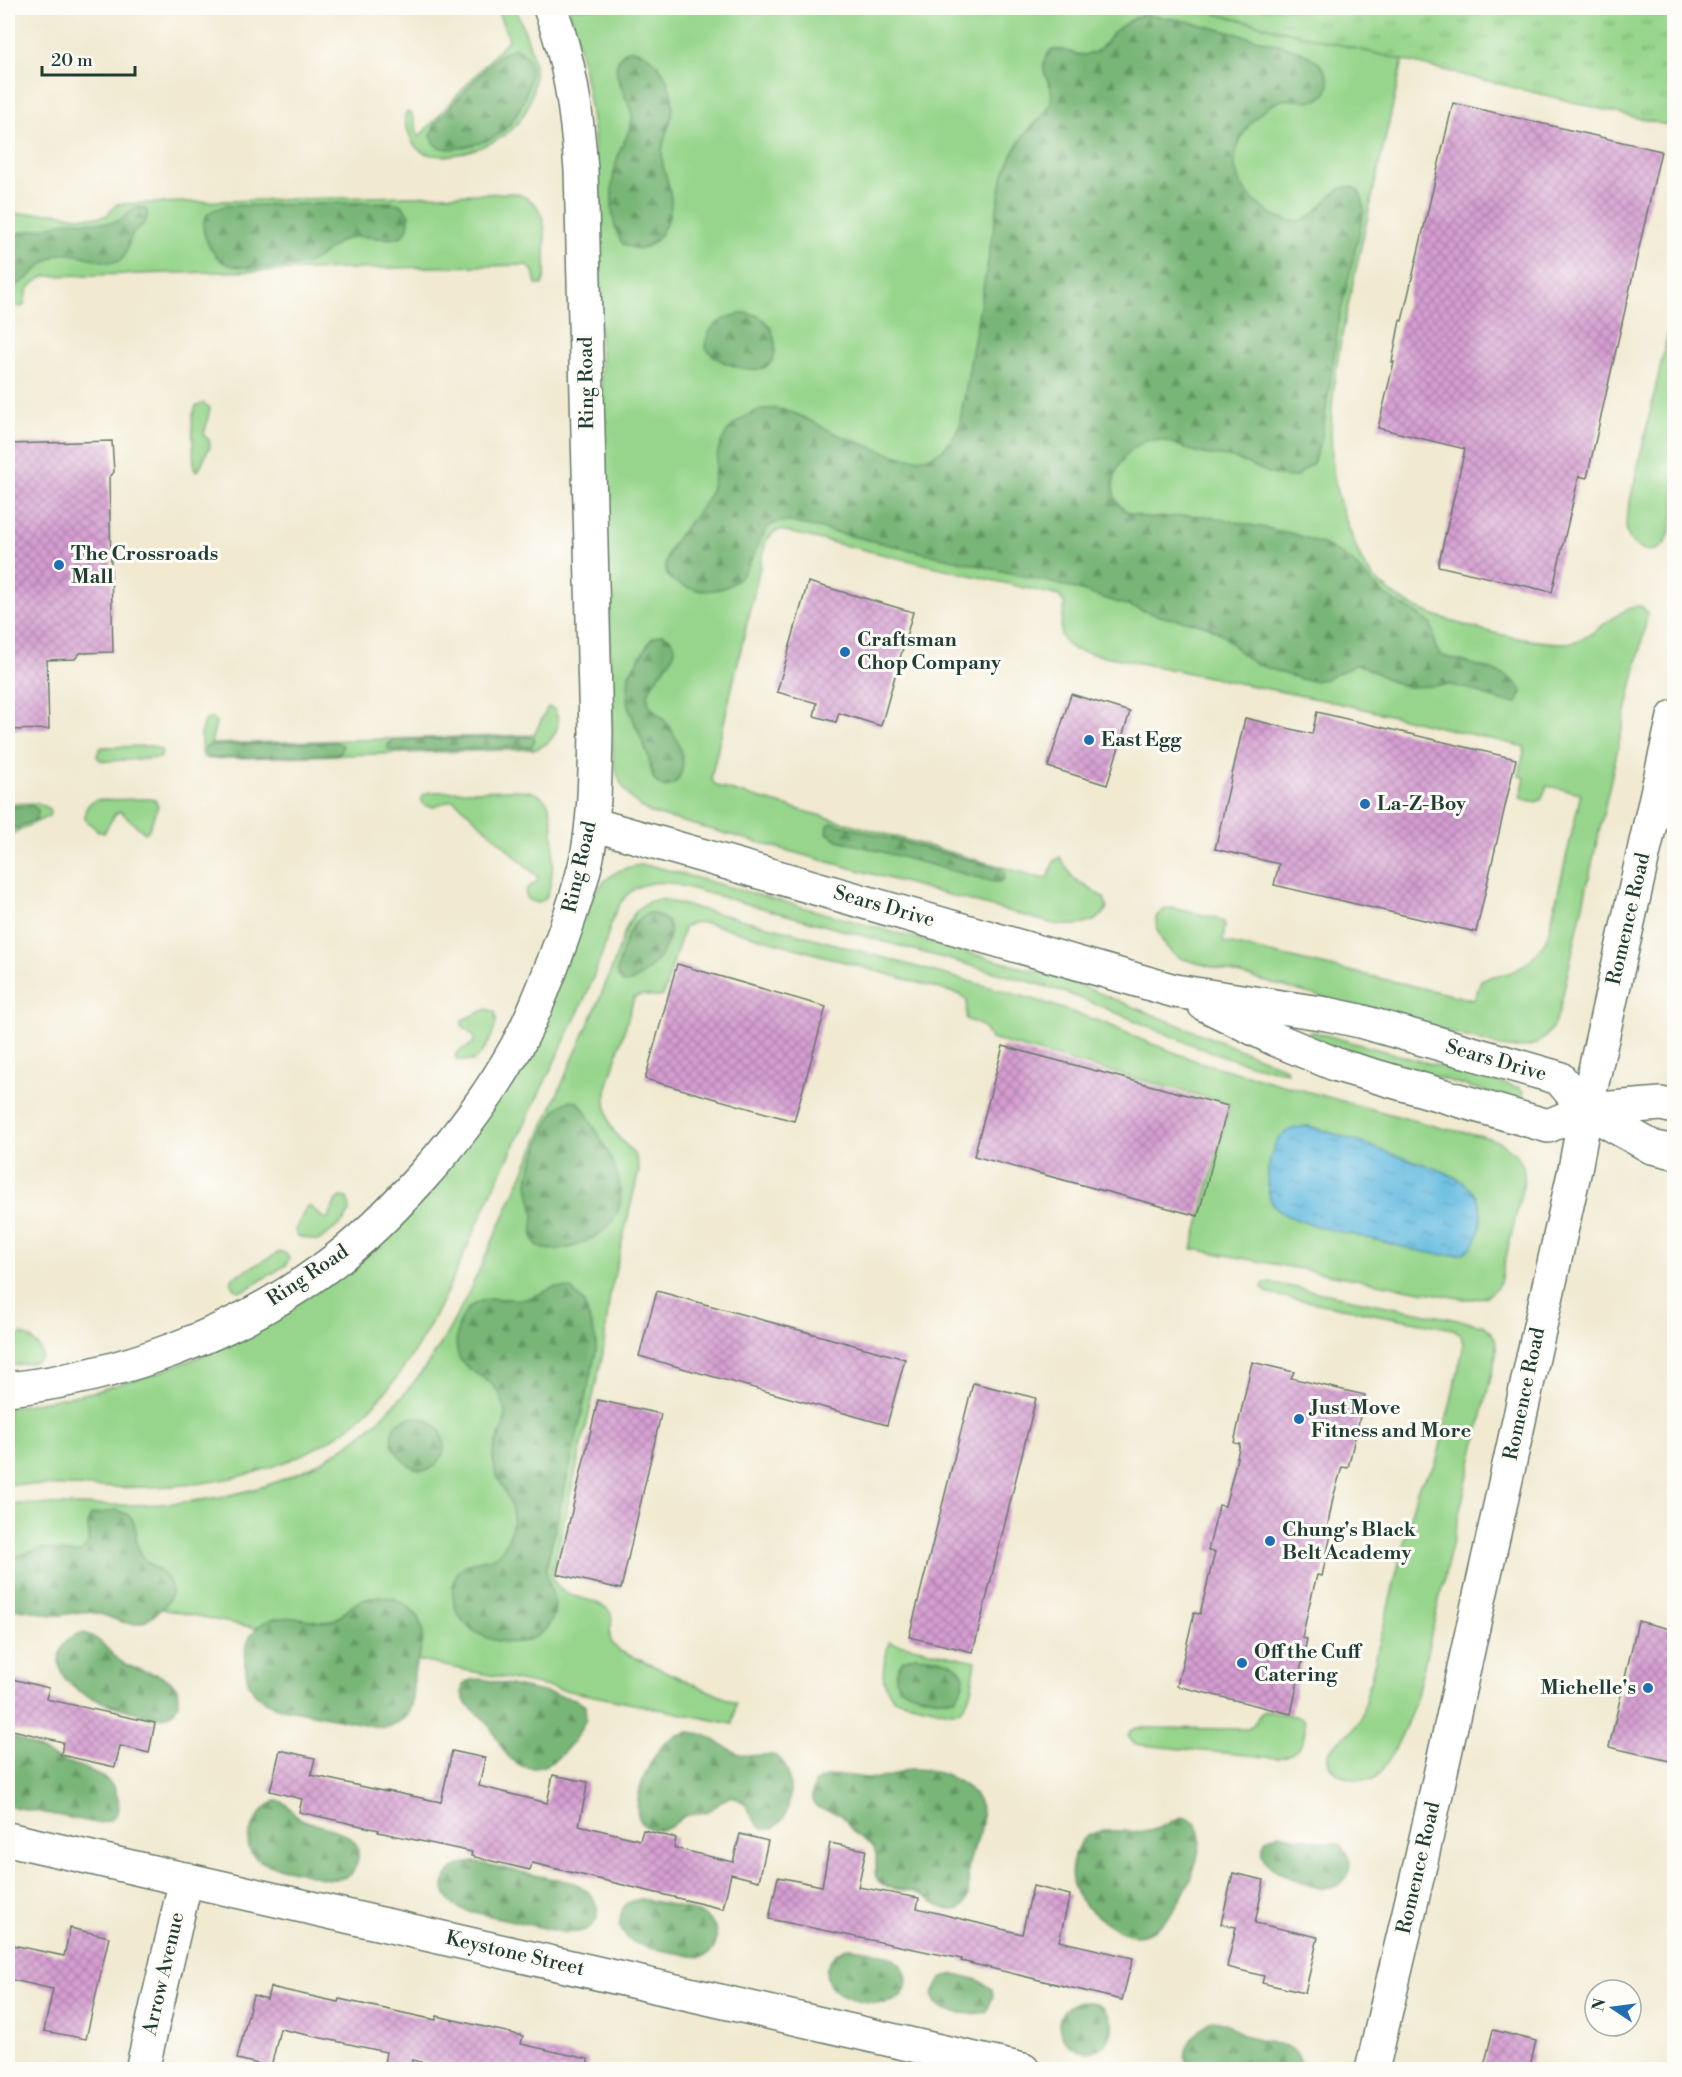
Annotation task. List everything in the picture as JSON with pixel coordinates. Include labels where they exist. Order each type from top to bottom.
[{"type":"street","name":"Ring Road","points":[[8,1389],[56,1382],[149,1357],[206,1336],[301,1285],[348,1250],[382,1219],[455,1138],[486,1096],[515,1049],[542,993],[564,935],[586,858],[592,824],[596,732],[581,170],[575,107],[561,43],[550,8]]},
{"type":"street","name":"Romence Road","points":[[1372,2070],[1422,1861],[1674,717]]},
{"type":"street","name":"Sears Drive","points":[[592,824],[1175,991],[1360,1021],[1559,1078],[1586,1110],[1548,1126],[1365,1074],[1305,1053],[1175,991]]},
{"type":"street","points":[[1586,1110],[1661,1104],[1674,1107]]},
{"type":"street","points":[[1586,1110],[1652,1148],[1674,1152]]},
{"type":"street","name":"Keystone Street","points":[[8,1839],[1023,2070]]},
{"type":"street","name":"Arrow Avenue","points":[[142,2070],[186,1879]]},
{"type":"green space","points":[[500,8],[514,8],[531,49],[534,78],[532,94],[525,112],[509,132],[490,143],[451,155],[427,154],[414,145],[405,115],[407,112],[412,114],[419,137],[509,39],[498,12]]},
{"type":"green space","points":[[569,8],[1218,8],[1216,14],[1403,60],[1349,301],[1333,392],[1331,423],[1335,483],[1343,513],[1360,558],[1379,583],[1415,607],[1457,623],[1517,638],[1552,643],[1575,641],[1585,638],[1631,608],[1641,606],[1648,613],[1559,1012],[1546,1036],[1534,1045],[1507,1048],[1183,959],[1167,948],[1163,942],[1156,917],[1163,910],[1172,908],[1217,918],[1225,925],[1223,942],[1474,1000],[1481,980],[1512,972],[1525,965],[1540,949],[1548,936],[1581,793],[1547,786],[1541,800],[1535,802],[1520,798],[1525,778],[1519,776],[1525,747],[1338,703],[1075,650],[1061,636],[1065,604],[1059,596],[780,530],[774,532],[766,541],[711,778],[719,787],[1041,878],[1048,877],[1055,860],[1060,857],[1073,878],[1104,898],[1107,907],[1092,922],[1076,925],[1054,924],[651,813],[629,796],[620,782],[613,756],[594,136],[584,71]]},
{"type":"green space","points":[[1218,8],[1674,8],[1674,127],[1216,14]]},
{"type":"green space","points":[[1141,15],[1183,21],[1279,44],[1315,60],[1324,70],[1329,81],[1326,93],[1312,101],[1288,99],[1281,101],[1270,106],[1255,118],[1239,143],[1235,164],[1236,174],[1240,184],[1254,201],[1276,216],[1285,219],[1298,221],[1306,219],[1333,194],[1347,187],[1359,192],[1364,212],[1340,315],[1322,437],[1313,463],[1296,477],[1279,476],[1236,459],[1201,453],[1169,442],[1152,440],[1141,443],[1131,450],[1117,470],[1114,494],[1119,504],[1128,512],[1146,517],[1195,515],[1211,517],[1298,536],[1333,549],[1356,565],[1387,596],[1430,623],[1436,649],[1443,656],[1500,673],[1518,685],[1522,693],[1517,703],[1504,702],[1466,688],[1449,685],[1410,687],[1397,684],[1363,666],[1355,665],[1326,679],[1314,681],[1300,679],[1256,664],[1244,656],[1222,634],[1209,627],[1163,617],[1066,586],[791,522],[778,522],[767,528],[745,571],[736,581],[723,588],[708,591],[693,589],[677,583],[667,574],[666,561],[674,542],[703,505],[712,488],[722,440],[736,423],[749,414],[772,408],[781,409],[806,418],[833,433],[897,456],[910,458],[932,456],[951,441],[959,427],[1002,180],[1018,145],[1051,102],[1052,94],[1044,70],[1046,58],[1051,50],[1082,55],[1093,53],[1102,47],[1119,28]]},
{"type":"green space","points":[[514,48],[524,53],[529,61],[530,72],[529,84],[515,118],[495,136],[474,145],[451,149],[435,145],[431,135],[435,124],[491,63]]},
{"type":"green space","points":[[628,50],[638,51],[656,63],[668,83],[673,105],[662,150],[663,167],[671,195],[670,214],[661,234],[651,244],[640,249],[623,244],[612,212],[612,187],[616,164],[632,122],[630,109],[617,73],[620,57]]},
{"type":"green space","points":[[514,193],[532,202],[542,216],[545,233],[545,277],[542,285],[536,284],[533,271],[526,265],[46,276],[30,287],[24,306],[18,307],[8,297],[8,214],[58,213],[77,217],[100,217],[107,215],[117,204]]},
{"type":"green space","points":[[391,202],[402,205],[409,215],[408,227],[404,234],[389,239],[361,236],[345,239],[314,260],[300,265],[233,266],[216,256],[205,235],[205,220],[208,214],[225,206]]},
{"type":"green space","points":[[138,207],[146,209],[146,220],[132,234],[126,254],[121,260],[109,262],[74,255],[58,255],[45,262],[19,284],[14,285],[8,278],[8,247],[18,233],[70,221],[110,223],[118,221]]},
{"type":"green space","points":[[746,313],[762,318],[768,324],[775,343],[771,362],[760,369],[733,366],[709,352],[705,346],[709,332],[714,326],[731,316]]},
{"type":"green space","points":[[1674,319],[1674,511],[1670,532],[1665,543],[1652,551],[1641,549],[1632,542],[1626,530],[1627,518],[1668,333]]},
{"type":"green space","points":[[203,403],[210,408],[204,435],[209,440],[210,446],[198,471],[194,467],[192,418],[196,406]]},
{"type":"green space","points":[[662,634],[672,641],[675,649],[672,657],[652,684],[648,694],[649,704],[673,733],[680,748],[683,763],[677,781],[665,787],[653,778],[648,755],[627,699],[629,674],[650,641]]},
{"type":"green space","points":[[548,707],[554,709],[557,715],[557,728],[547,743],[536,749],[209,759],[203,757],[201,749],[204,721],[212,718],[216,722],[211,744],[534,735]]},
{"type":"green space","points":[[528,737],[535,740],[531,747],[393,751],[387,748],[389,743],[395,740]]},
{"type":"green space","points":[[335,742],[343,745],[340,753],[213,758],[208,757],[204,752],[205,747],[210,745]]},
{"type":"green space","points":[[152,746],[161,750],[160,758],[107,761],[100,760],[97,756],[102,747]]},
{"type":"green space","points":[[513,790],[536,793],[544,798],[550,810],[554,851],[553,866],[545,899],[537,903],[528,899],[525,893],[527,888],[537,882],[538,877],[459,804],[452,800],[433,807],[424,805],[421,799],[423,795],[430,792]]},
{"type":"green space","points":[[96,800],[155,800],[158,806],[148,831],[145,833],[120,811],[115,814],[104,833],[98,831],[85,819],[87,807]]},
{"type":"green space","points":[[38,803],[49,809],[49,816],[8,836],[8,804]]},
{"type":"green space","points":[[33,806],[39,811],[36,819],[17,828],[8,828],[8,807]]},
{"type":"green space","points":[[832,823],[999,868],[1004,872],[1005,878],[1001,882],[994,882],[838,840],[827,833],[828,825]]},
{"type":"green space","points":[[640,865],[653,866],[1064,979],[1286,1068],[1287,1072],[1225,1057],[1045,986],[671,883],[646,884],[630,892],[617,908],[584,1000],[430,1325],[391,1386],[367,1411],[341,1433],[301,1455],[261,1470],[221,1480],[179,1486],[138,1487],[8,1484],[8,1408],[93,1392],[159,1372],[201,1356],[235,1339],[402,1220],[593,895],[613,874],[625,868]]},
{"type":"green space","points":[[660,899],[788,931],[1043,1002],[1107,1024],[1199,1062],[1445,1129],[1492,1139],[1509,1148],[1524,1169],[1523,1186],[1500,1282],[1493,1291],[1485,1296],[1464,1299],[1192,1249],[1230,1104],[991,1039],[982,1026],[966,1019],[967,1001],[961,995],[711,924],[693,923],[684,928],[663,996],[642,995],[634,998],[606,1091],[607,1111],[611,1126],[633,1152],[639,1170],[610,1294],[603,1353],[552,1574],[555,1583],[566,1593],[598,1603],[610,1612],[612,1622],[610,1639],[620,1651],[736,1703],[733,1724],[8,1578],[8,1504],[148,1505],[217,1498],[251,1490],[284,1479],[329,1457],[350,1443],[388,1411],[405,1393],[435,1353],[469,1292],[597,1005],[630,921],[644,905]]},
{"type":"green space","points":[[649,913],[663,918],[669,928],[668,939],[663,952],[643,974],[632,981],[623,983],[617,971],[624,946],[636,922]]},
{"type":"green space","points":[[487,1009],[495,1012],[496,1018],[486,1047],[471,1061],[457,1060],[456,1053],[474,1042],[474,1036],[462,1025],[462,1020]]},
{"type":"green space","points":[[1309,1032],[1520,1088],[1523,1097],[1518,1101],[1312,1041],[1308,1035]]},
{"type":"green space","points":[[571,1100],[578,1102],[584,1109],[604,1144],[619,1181],[621,1198],[616,1215],[605,1229],[574,1246],[556,1250],[545,1249],[540,1247],[533,1238],[534,1213],[528,1186],[529,1175],[552,1116],[559,1107]]},
{"type":"green space","points":[[341,1197],[347,1198],[350,1209],[340,1224],[318,1241],[297,1236],[295,1230],[307,1206],[328,1219],[336,1200]]},
{"type":"green space","points":[[280,1252],[285,1253],[289,1258],[286,1265],[245,1290],[234,1289],[231,1283],[233,1277]]},
{"type":"green space","points":[[1264,1283],[1482,1325],[1490,1331],[1496,1345],[1496,1355],[1417,1695],[1393,1753],[1373,1779],[1351,1779],[1338,1774],[1332,1769],[1328,1756],[1334,1745],[1353,1729],[1361,1718],[1417,1490],[1436,1464],[1463,1350],[1461,1335],[1453,1329],[1269,1294],[1262,1288]]},
{"type":"green space","points":[[555,1287],[571,1289],[584,1303],[596,1340],[596,1352],[546,1569],[554,1602],[554,1613],[547,1627],[536,1637],[506,1642],[489,1639],[475,1631],[463,1620],[453,1600],[454,1582],[459,1571],[470,1563],[496,1556],[509,1537],[513,1520],[510,1504],[494,1468],[493,1460],[493,1452],[505,1421],[503,1403],[497,1391],[489,1383],[464,1365],[456,1345],[458,1328],[464,1314],[476,1303],[494,1299],[525,1299]]},
{"type":"green space","points":[[21,1334],[35,1343],[42,1357],[36,1362],[8,1366],[11,1349]]},
{"type":"green space","points":[[417,1417],[436,1426],[443,1437],[444,1444],[441,1458],[431,1468],[420,1470],[408,1464],[398,1455],[392,1443],[392,1431],[400,1422]]},
{"type":"green space","points":[[116,1510],[125,1513],[134,1522],[140,1553],[169,1581],[171,1593],[163,1608],[150,1619],[133,1624],[89,1612],[57,1615],[8,1610],[8,1559],[44,1549],[78,1553],[88,1543],[88,1523],[91,1515]]},
{"type":"green space","points":[[379,1596],[387,1597],[409,1607],[419,1619],[422,1627],[423,1640],[415,1668],[411,1705],[404,1718],[384,1728],[277,1707],[255,1694],[247,1678],[245,1658],[250,1636],[256,1629],[274,1619],[299,1618],[331,1621],[356,1603]]},
{"type":"green space","points":[[82,1633],[95,1638],[125,1664],[170,1681],[179,1694],[175,1710],[164,1717],[144,1715],[107,1704],[72,1686],[64,1677],[60,1666],[60,1653],[68,1640]]},
{"type":"green space","points":[[889,1642],[976,1661],[970,1693],[963,1707],[950,1712],[894,1699],[885,1685],[883,1672]]},
{"type":"green space","points":[[915,1656],[944,1660],[956,1666],[964,1677],[958,1695],[948,1699],[934,1698],[899,1687],[896,1676],[899,1667],[903,1660]]},
{"type":"green space","points":[[482,1679],[575,1699],[585,1706],[586,1719],[574,1740],[557,1759],[535,1768],[524,1766],[508,1756],[489,1725],[463,1698],[463,1685],[471,1680]]},
{"type":"green space","points":[[1264,1711],[1295,1716],[1304,1720],[1303,1740],[1291,1754],[1277,1758],[1134,1744],[1128,1736],[1130,1731],[1136,1728],[1248,1729]]},
{"type":"green space","points":[[688,1732],[705,1735],[743,1755],[771,1755],[779,1758],[785,1766],[790,1788],[789,1801],[781,1822],[773,1828],[762,1829],[757,1825],[747,1807],[731,1796],[708,1811],[685,1816],[666,1829],[648,1828],[640,1820],[637,1808],[643,1779],[656,1753],[663,1745],[674,1736]]},
{"type":"green space","points":[[8,1736],[104,1778],[117,1794],[117,1812],[113,1818],[97,1823],[8,1806]]},
{"type":"green space","points":[[911,1769],[935,1772],[960,1782],[970,1790],[982,1811],[981,1829],[968,1871],[968,1898],[959,1909],[949,1910],[922,1895],[882,1884],[875,1874],[876,1854],[873,1848],[855,1833],[840,1814],[816,1807],[813,1803],[816,1782],[824,1778],[839,1775],[884,1778]]},
{"type":"green space","points":[[276,1801],[288,1805],[301,1819],[349,1837],[356,1844],[358,1853],[352,1873],[342,1878],[324,1878],[269,1865],[253,1856],[248,1840],[252,1828],[261,1812]]},
{"type":"green space","points":[[1182,1817],[1193,1821],[1197,1826],[1200,1835],[1197,1859],[1182,1897],[1163,1922],[1146,1933],[1136,1935],[1121,1932],[1091,1910],[1078,1896],[1074,1888],[1072,1868],[1074,1857],[1082,1840],[1096,1832],[1141,1832],[1158,1829]]},
{"type":"green space","points":[[1279,1834],[1341,1845],[1350,1863],[1345,1879],[1339,1885],[1331,1888],[1314,1887],[1275,1869],[1266,1861],[1263,1848],[1266,1839]]},
{"type":"green space","points":[[475,1862],[576,1884],[594,1899],[598,1913],[596,1919],[585,1930],[565,1932],[460,1909],[446,1895],[445,1880],[456,1867]]},
{"type":"green space","points":[[641,1899],[685,1908],[707,1918],[716,1932],[713,1949],[704,1956],[694,1956],[647,1947],[629,1939],[623,1933],[620,1925],[621,1914],[628,1903]]},
{"type":"green space","points":[[848,1948],[879,1953],[896,1961],[906,1975],[907,1982],[901,1995],[888,2003],[879,2003],[850,1998],[835,1990],[827,1978],[828,1965],[836,1955]]},
{"type":"green space","points":[[955,1974],[978,1980],[992,1989],[993,1996],[987,2011],[961,2013],[951,2011],[936,2002],[933,1995],[939,1981]]},
{"type":"green space","points":[[1081,2001],[1103,2008],[1111,2019],[1112,2026],[1108,2041],[1096,2050],[1084,2052],[1073,2048],[1064,2039],[1060,2029],[1060,2018],[1067,2008]]},
{"type":"green space","points":[[1212,2020],[1227,2023],[1246,2036],[1288,2047],[1299,2058],[1303,2069],[1188,2069],[1187,2047],[1200,2029]]},
{"type":"water","points":[[1309,1126],[1432,1167],[1458,1179],[1473,1192],[1480,1205],[1480,1230],[1472,1247],[1458,1254],[1424,1252],[1310,1224],[1277,1209],[1270,1197],[1267,1182],[1274,1145],[1285,1132]]},
{"type":"building","points":[[1453,103],[1661,151],[1587,478],[1579,476],[1552,592],[1438,566],[1465,449],[1378,428],[1394,362],[1392,362],[1400,320],[1402,321]]},
{"type":"building","name":"The Crossroads Mall","points":[[112,441],[114,472],[109,478],[113,652],[80,653],[75,659],[47,660],[49,729],[8,730],[8,444]]},
{"type":"building","name":"Craftsman Chop Company","points":[[808,582],[913,612],[881,726],[839,713],[836,722],[814,716],[817,703],[777,692]]},
{"type":"building","name":"East Egg","points":[[1071,694],[1130,712],[1107,785],[1048,767]]},
{"type":"building","name":"La-Z-Boy","points":[[1317,712],[1516,759],[1476,932],[1274,885],[1279,864],[1215,849],[1245,718],[1312,734]]},
{"type":"building","points":[[677,964],[826,1007],[794,1121],[645,1079]]},
{"type":"building","points":[[1003,1046],[1228,1106],[1198,1216],[974,1156]]},
{"type":"building","points":[[657,1291],[905,1359],[887,1425],[639,1356]]},
{"type":"building","points":[[1252,1362],[1294,1372],[1291,1378],[1365,1395],[1348,1468],[1342,1467],[1333,1498],[1327,1529],[1332,1530],[1322,1576],[1317,1575],[1309,1606],[1302,1638],[1307,1639],[1291,1714],[1177,1686],[1194,1613],[1200,1614],[1215,1552],[1208,1551],[1219,1505],[1225,1506],[1233,1475],[1240,1444],[1234,1443]]},
{"type":"building","points":[[973,1383],[1036,1398],[973,1652],[909,1637]]},
{"type":"building","points":[[598,1400],[661,1414],[621,1589],[557,1574]]},
{"type":"building","name":"Michelle's","points":[[1638,1621],[1674,1630],[1674,1762],[1609,1747]]},
{"type":"building","points":[[8,1678],[49,1688],[46,1699],[155,1723],[149,1753],[120,1746],[115,1767],[61,1755],[63,1742],[8,1729]]},
{"type":"building","points":[[280,1750],[315,1758],[311,1775],[441,1802],[452,1751],[485,1758],[479,1786],[547,1803],[553,1775],[588,1782],[579,1825],[640,1840],[643,1830],[676,1838],[674,1848],[733,1862],[740,1834],[768,1841],[759,1881],[731,1874],[723,1909],[532,1863],[530,1870],[471,1856],[472,1852],[299,1812],[302,1799],[270,1791]]},
{"type":"building","points":[[830,1843],[866,1850],[858,1887],[919,1898],[917,1908],[1022,1934],[1033,1886],[1070,1895],[1059,1941],[1133,1958],[1122,2000],[961,1961],[962,1959],[769,1919],[778,1877],[822,1886]]},
{"type":"building","points":[[1233,1873],[1264,1880],[1255,1923],[1318,1937],[1305,1993],[1262,1983],[1264,1976],[1227,1967],[1236,1927],[1221,1924]]},
{"type":"building","points":[[70,1928],[109,1937],[86,2039],[44,2031],[53,1989],[8,1979],[8,1944],[64,1956]]},
{"type":"building","points":[[270,1987],[436,2020],[437,2016],[523,2036],[521,2044],[588,2059],[587,2070],[454,2070],[412,2060],[410,2069],[384,2064],[386,2052],[280,2029],[271,2067],[237,2059],[253,1995],[267,1999]]},
{"type":"building","points":[[1493,2030],[1536,2041],[1529,2070],[1483,2070]]},
{"type":"place","name":"The Crossroads Mall","points":[[59,565]]},
{"type":"place","name":"Craftsman Chop Company","points":[[845,652]]},
{"type":"place","name":"East Egg","points":[[1089,740]]},
{"type":"place","name":"La-Z-Boy","points":[[1365,804]]},
{"type":"place","name":"Just Move Fitness and More","points":[[1299,1419]]},
{"type":"place","name":"Chung's Black Belt Academy","points":[[1270,1541]]},
{"type":"place","name":"Off the Cuff Catering","points":[[1242,1663]]},
{"type":"place","name":"Michelle's","points":[[1648,1688]]}]
